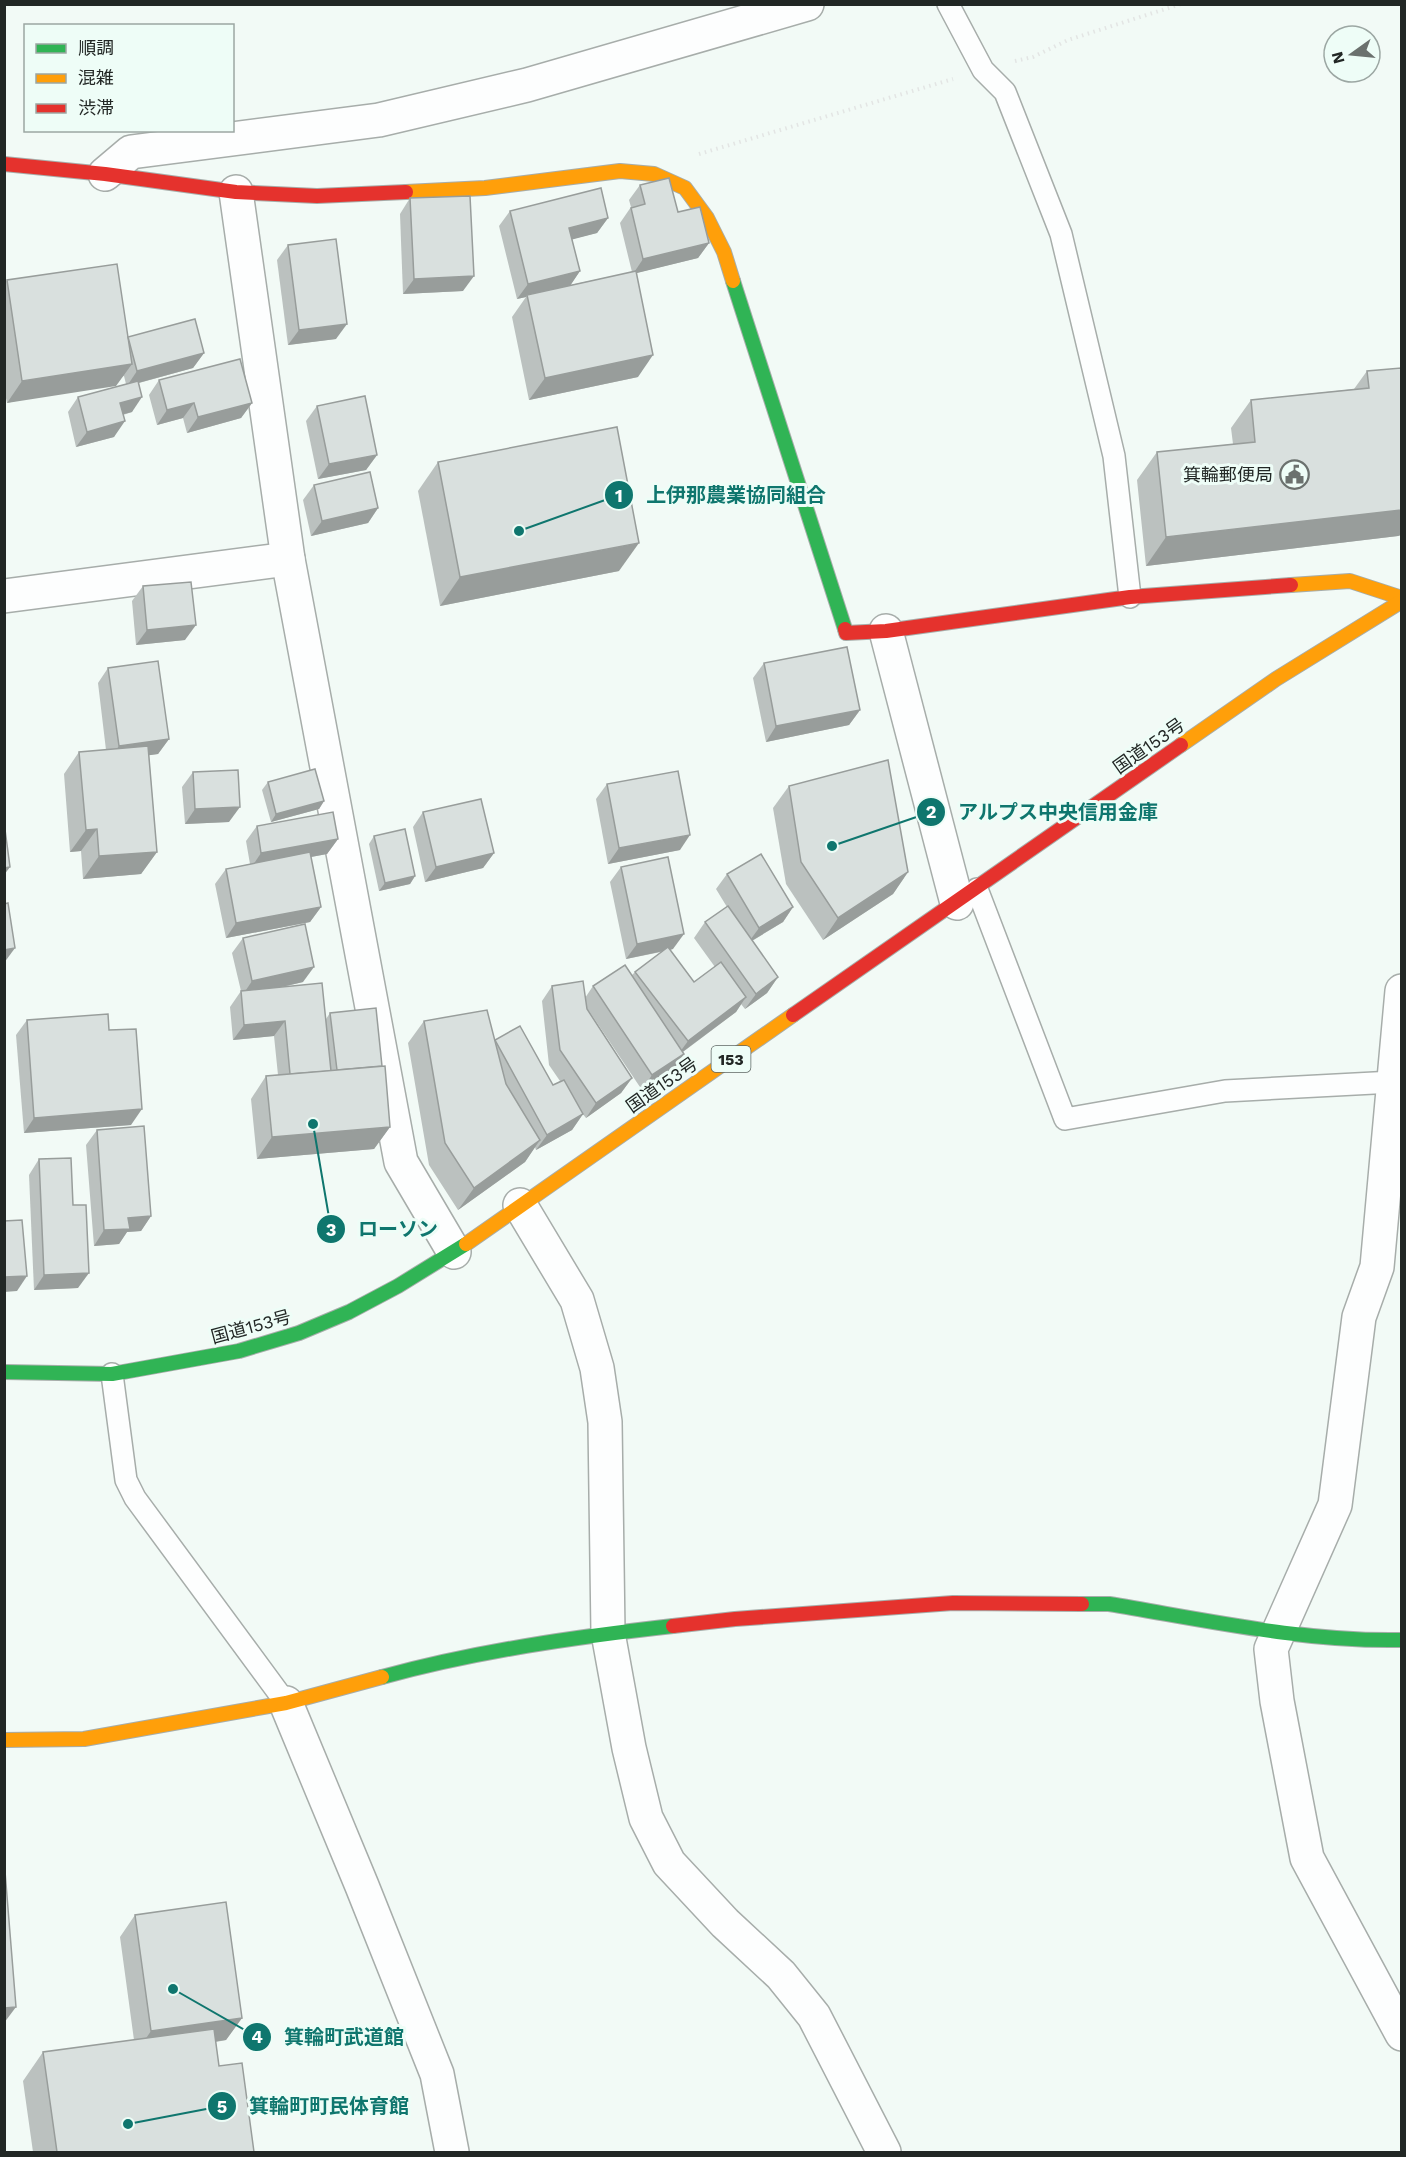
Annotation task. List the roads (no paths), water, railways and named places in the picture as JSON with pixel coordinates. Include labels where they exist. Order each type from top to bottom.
[{"type":"main road","points":[[4,164],[105,174],[236,192],[317,196],[485,188],[620,171],[654,174],[685,188],[707,218],[724,252],[846,633],[886,630],[1130,597],[1350,581],[1401,600]]},
{"type":"main road","name":"国道153号","points":[[4,1372],[112,1374],[239,1351],[299,1334],[398,1286],[454,1252],[1275,679],[1401,600]]},
{"type":"main road","points":[[4,1740],[84,1738],[286,1703],[441,1661],[608,1633],[735,1619],[953,1602],[1109,1604],[1280,1632],[1358,1641],[1401,1640]]},
{"type":"street","points":[[105,174],[131,152],[379,120],[528,85],[807,4]]},
{"type":"street","points":[[236,192],[288,559],[402,1162],[454,1252]]},
{"type":"street","points":[[4,597],[288,559]]},
{"type":"street","points":[[886,630],[967,896]]},
{"type":"street","points":[[1401,991],[1400,1030],[1393,1082],[1377,1267],[1359,1317],[1335,1505],[1271,1650],[1277,1701],[1307,1858],[1401,2034]]},
{"type":"street","points":[[520,1205],[577,1300],[597,1368],[605,1422],[608,1633],[629,1748],[646,1818],[669,1863],[725,1923],[781,1975],[814,2016],[884,2152]]},
{"type":"street","points":[[286,1703],[367,1897],[437,2074],[452,2152]]},
{"type":"lane","points":[[948,4],[983,70],[1005,92],[1060,234],[1114,456],[1130,597]]},
{"type":"lane","points":[[967,896],[1065,1119],[1225,1090],[1393,1082]]},
{"type":"lane","points":[[112,1374],[126,1480],[135,1498],[286,1703]]},
{"type":"place","name":"箕輪郵便局","points":[[1294,475]]},
{"type":"place","name":"上伊那農業協同組合","points":[[519,531]]},
{"type":"place","name":"アルプス中央信用金庫","points":[[832,846]]},
{"type":"place","name":"ローソン","points":[[313,1124]]},
{"type":"place","name":"箕輪町武道館","points":[[173,1989]]},
{"type":"place","name":"箕輪町町民体育館","points":[[128,2124]]}]
